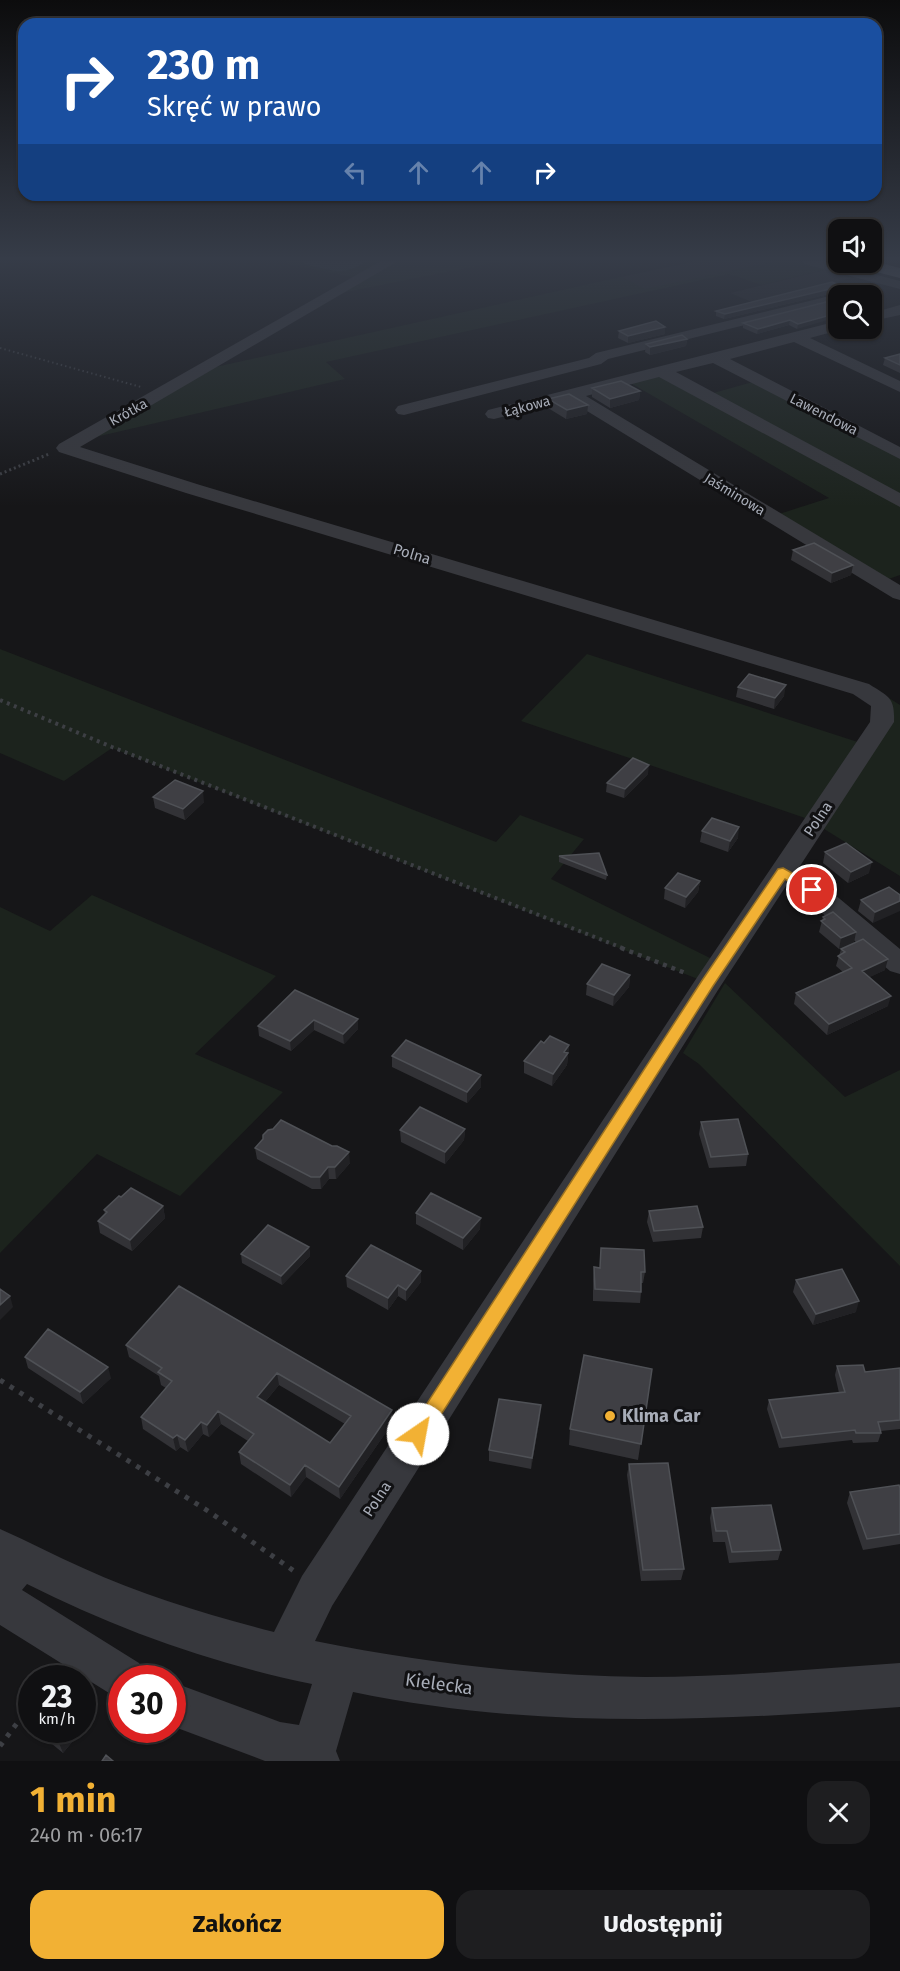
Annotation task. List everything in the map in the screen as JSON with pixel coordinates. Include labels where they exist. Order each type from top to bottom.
[{"type":"street","name":"Krótka","points":[[65,448],[249,343]]},
{"type":"street","points":[[404,410],[595,361],[602,356],[654,343]]},
{"type":"street","name":"Łąkowa","points":[[494,414],[772,343]]},
{"type":"street","points":[[809,343],[900,387]]},
{"type":"street","name":"Lawendowa","points":[[716,358],[900,454]]},
{"type":"street","points":[[663,372],[900,501]]},
{"type":"street","name":"Jaśminowa","points":[[571,394],[900,594]]},
{"type":"street","name":"Polna","points":[[65,448],[193,489],[861,689],[883,704],[882,722],[708,983],[317,1591],[285,1656]]},
{"type":"street","points":[[783,872],[812,890],[900,964]]},
{"type":"street","name":"Kielecka","points":[[6,1565],[70,1583],[167,1622],[226,1641],[338,1669],[495,1693],[610,1698],[714,1698],[900,1685]]},
{"type":"street","points":[[0,1601],[108,1668]]},
{"type":"street","points":[[186,1709],[315,1756],[338,1669]]},
{"type":"path","points":[[0,348],[162,393]]},
{"type":"path","points":[[0,474],[65,448]]},
{"type":"path","points":[[0,700],[112,747],[708,983]]},
{"type":"path","points":[[0,1380],[208,1510],[292,1569],[317,1591]]},
{"type":"path","points":[[0,1746],[18,1722]]},
{"type":"shaded area","points":[[323,343],[412,343],[326,362],[345,379],[74,442],[211,368]]},
{"type":"shaded area","points":[[667,372],[710,394],[756,381],[900,455],[900,575],[883,581],[776,515],[829,498],[627,381]]},
{"type":"shaded area","points":[[0,649],[496,842],[520,815],[584,839],[551,879],[714,960],[708,983],[112,748],[64,781],[0,753]]},
{"type":"shaded area","points":[[587,654],[867,745],[883,704],[889,698],[900,705],[900,876],[808,819],[521,721]]},
{"type":"shaded area","points":[[92,895],[276,976],[195,1054],[283,1092],[180,1196],[97,1154],[0,1253],[0,907],[50,931]]},
{"type":"shaded area","points":[[725,983],[845,1097],[900,1070],[900,1266],[699,1064],[683,1053]]},
{"type":"building","points":[[649,343],[668,343],[650,347],[646,344]]},
{"type":"building","points":[[900,354],[900,365],[885,358]]},
{"type":"building","points":[[621,381],[640,391],[610,399],[592,388]]},
{"type":"building","points":[[569,394],[588,405],[567,410],[548,399]]},
{"type":"building","points":[[814,543],[853,565],[832,573],[793,550]]},
{"type":"building","points":[[749,674],[786,685],[775,698],[738,687]]},
{"type":"building","points":[[633,758],[649,765],[625,789],[607,783]]},
{"type":"building","points":[[175,780],[203,791],[183,809],[153,797]]},
{"type":"building","points":[[712,818],[739,827],[730,841],[702,831]]},
{"type":"building","points":[[846,843],[872,862],[851,872],[825,852]]},
{"type":"building","points":[[599,853],[607,875],[559,856]]},
{"type":"building","points":[[678,873],[700,881],[686,897],[665,888]]},
{"type":"building","points":[[889,887],[900,895],[900,901],[875,912],[861,900]]},
{"type":"building","points":[[833,912],[856,932],[841,938],[821,921],[825,919],[823,917]]},
{"type":"building","points":[[863,939],[888,959],[862,971],[891,996],[829,1024],[796,993],[852,968],[838,956],[845,952],[841,949]]},
{"type":"building","points":[[602,964],[630,975],[614,995],[587,984]]},
{"type":"building","points":[[295,990],[358,1019],[343,1034],[314,1020],[290,1041],[258,1026]]},
{"type":"building","points":[[550,1036],[569,1045],[564,1052],[568,1053],[553,1074],[524,1061],[541,1041],[544,1043]]},
{"type":"building","points":[[406,1040],[481,1075],[467,1092],[392,1056]]},
{"type":"building","points":[[420,1107],[465,1129],[445,1152],[400,1130]]},
{"type":"building","points":[[738,1119],[748,1154],[711,1157],[701,1122]]},
{"type":"building","points":[[281,1120],[332,1146],[349,1152],[335,1167],[328,1167],[320,1177],[311,1177],[255,1148],[263,1139],[263,1135]]},
{"type":"building","points":[[131,1188],[163,1206],[130,1240],[98,1221],[107,1212],[104,1210]]},
{"type":"building","points":[[431,1193],[481,1218],[463,1238],[416,1213]]},
{"type":"building","points":[[697,1206],[703,1227],[654,1231],[649,1211]]},
{"type":"building","points":[[268,1225],[309,1247],[281,1276],[241,1254]]},
{"type":"building","points":[[371,1245],[421,1271],[406,1290],[398,1285],[388,1298],[346,1276]]},
{"type":"building","points":[[601,1248],[644,1250],[645,1272],[641,1272],[641,1292],[595,1289],[594,1267],[600,1268]]},
{"type":"building","points":[[842,1269],[859,1301],[816,1314],[796,1280]]},
{"type":"building","points":[[179,1286],[392,1410],[339,1487],[305,1465],[290,1485],[239,1452],[254,1434],[218,1411],[207,1425],[201,1422],[185,1440],[177,1435],[173,1438],[141,1417],[172,1381],[158,1372],[162,1368],[126,1345]],"holes":[[[277,1373],[351,1416],[330,1443],[257,1397]]]},
{"type":"building","points":[[0,1289],[10,1296],[0,1305]]},
{"type":"building","points":[[48,1329],[108,1367],[80,1392],[25,1357]]},
{"type":"building","name":"Klima Car","points":[[584,1355],[652,1369],[641,1444],[570,1429]]},
{"type":"building","points":[[863,1365],[865,1372],[900,1368],[900,1420],[878,1422],[881,1433],[856,1433],[855,1430],[782,1438],[769,1400],[845,1392],[837,1366]]},
{"type":"building","points":[[499,1399],[541,1405],[532,1458],[489,1450]]},
{"type":"building","points":[[668,1463],[684,1569],[643,1570],[629,1464]]},
{"type":"building","points":[[899,1485],[900,1534],[867,1539],[850,1492]]},
{"type":"building","points":[[771,1505],[781,1550],[732,1552],[727,1531],[716,1531],[712,1508]]},
{"type":"building","points":[[106,1755],[113,1761],[102,1761]]},
{"type":"place","name":"Klima Car","points":[[610,1416]]},
{"type":"route","points":[[418,1434],[708,983],[783,872],[812,890]]}]
